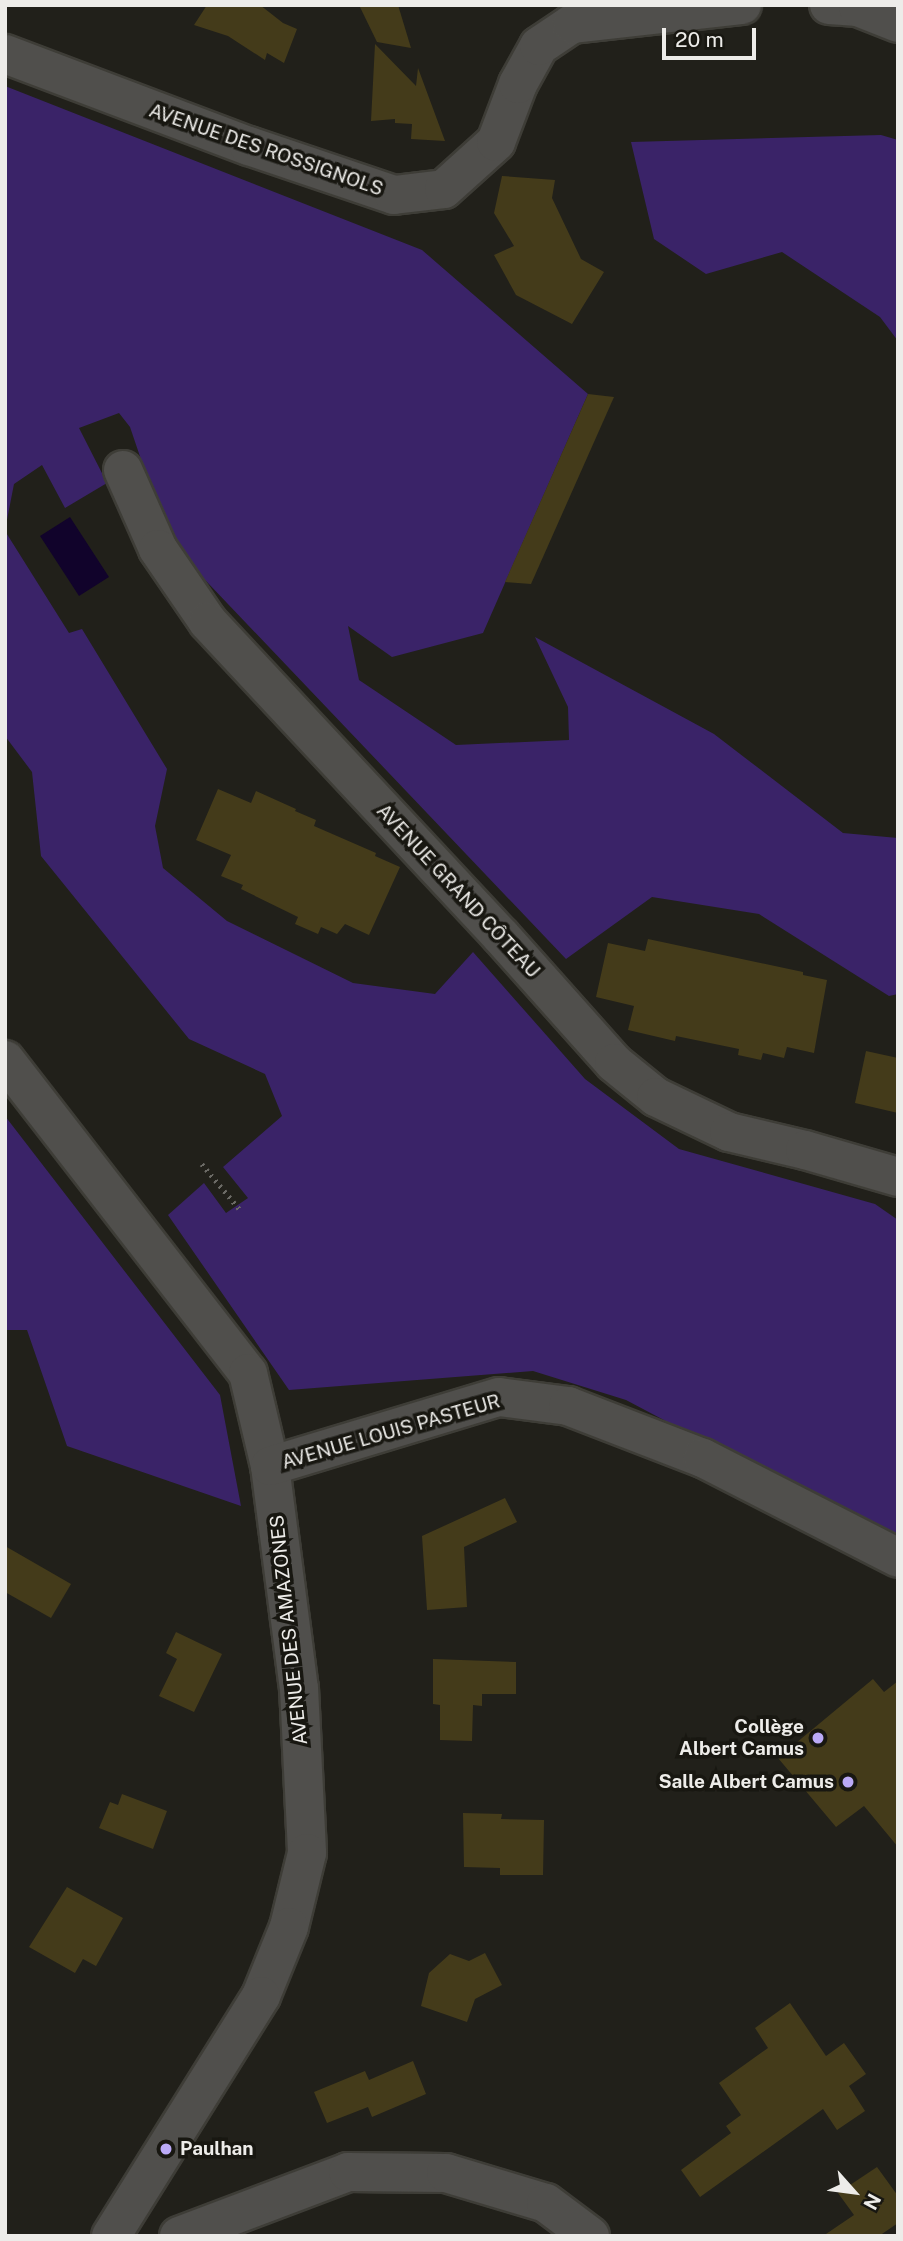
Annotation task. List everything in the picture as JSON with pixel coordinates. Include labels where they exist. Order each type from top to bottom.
[{"type":"street","name":"AVENUE DES ROSSIGNOLS","points":[[5,54],[249,146],[394,195],[443,189],[496,142],[518,84],[539,47],[572,24],[742,5]]},
{"type":"street","points":[[828,5],[858,7],[898,23]]},
{"type":"street","name":"AVENUE GRAND CÔTEAU","points":[[123,470],[158,549],[208,622],[500,935],[614,1063],[656,1097],[729,1132],[898,1177]]},
{"type":"street","name":"AVENUE DES AMAZONES","points":[[5,1060],[248,1373],[270,1466],[299,1688],[307,1853],[289,1927],[261,1996],[110,2236]]},
{"type":"street","name":"AVENUE LOUIS PASTEUR","points":[[270,1466],[499,1397],[568,1406],[703,1458],[898,1558]]},
{"type":"street","points":[[179,2236],[348,2172],[446,2173],[546,2203],[590,2236]]},
{"type":"path","points":[[202,1164],[242,1212]]},
{"type":"shaded area","points":[[5,86],[422,250],[588,394],[483,633],[392,657],[348,626],[359,680],[456,745],[569,740],[568,707],[535,637],[714,734],[843,833],[898,838],[898,994],[889,996],[759,914],[652,897],[566,959],[169,542],[130,427],[119,413],[79,428],[107,483],[65,508],[42,465],[14,484],[5,530]]},
{"type":"shaded area","points":[[881,135],[898,140],[898,341],[880,317],[782,252],[706,274],[654,239],[631,142]]},
{"type":"shaded area","points":[[70,517],[109,577],[79,596],[40,536]]},
{"type":"shaded area","points":[[5,531],[69,633],[82,629],[167,769],[155,826],[163,868],[227,921],[353,983],[435,994],[473,952],[585,1079],[679,1149],[875,1204],[898,1220],[898,1544],[626,1400],[533,1371],[289,1390],[168,1215],[204,1183],[226,1213],[248,1198],[223,1167],[282,1116],[265,1074],[189,1039],[41,856],[32,772],[5,736]]},
{"type":"shaded area","points":[[5,1116],[220,1395],[241,1506],[67,1446],[27,1330],[5,1330]]},
{"type":"building","points":[[207,5],[260,5],[283,23],[297,29],[284,63],[267,53],[265,60],[228,36],[194,25]]},
{"type":"building","points":[[359,5],[398,5],[411,48],[377,42]]},
{"type":"building","points":[[375,44],[416,86],[418,68],[445,141],[411,139],[412,124],[395,123],[395,119],[371,121]]},
{"type":"building","points":[[502,176],[555,180],[552,198],[581,259],[604,272],[572,324],[516,295],[494,255],[514,246],[494,213]]},
{"type":"building","points":[[588,394],[614,397],[531,584],[505,582]]},
{"type":"building","points":[[218,789],[251,803],[256,791],[316,820],[314,826],[376,853],[375,856],[400,867],[369,935],[345,924],[337,934],[321,927],[318,934],[295,924],[298,917],[241,889],[243,885],[221,876],[231,855],[196,840]]},
{"type":"building","points":[[648,939],[803,972],[803,975],[827,980],[814,1053],[787,1047],[784,1058],[763,1053],[761,1060],[738,1055],[739,1049],[676,1036],[675,1041],[628,1030],[634,1006],[596,997],[608,943],[645,951]]},
{"type":"building","points":[[866,1051],[898,1058],[898,1113],[855,1103]]},
{"type":"building","points":[[505,1498],[517,1522],[464,1547],[467,1607],[427,1610],[422,1536]]},
{"type":"building","points":[[5,1546],[71,1584],[51,1618],[5,1592]]},
{"type":"building","points":[[176,1632],[222,1654],[194,1712],[159,1696],[177,1659],[166,1653]]},
{"type":"building","points":[[433,1659],[516,1662],[516,1694],[482,1694],[482,1706],[473,1705],[472,1741],[440,1740],[440,1705],[433,1704]]},
{"type":"building","name":"Salle Albert Camus","points":[[873,1679],[884,1692],[898,1681],[898,1847],[864,1806],[836,1827],[778,1758]]},
{"type":"building","points":[[122,1794],[167,1811],[153,1849],[99,1828],[110,1802],[118,1805]]},
{"type":"building","points":[[463,1813],[502,1814],[501,1819],[544,1820],[543,1875],[500,1875],[500,1868],[464,1867]]},
{"type":"building","points":[[67,1887],[123,1918],[96,1966],[83,1959],[75,1973],[29,1947]]},
{"type":"building","points":[[485,1953],[502,1985],[475,1999],[467,2022],[421,2006],[429,1973],[450,1954],[469,1961]]},
{"type":"building","points":[[790,2003],[826,2056],[844,2043],[866,2074],[849,2086],[865,2111],[837,2130],[823,2109],[700,2197],[681,2170],[731,2133],[726,2126],[741,2115],[719,2083],[768,2048],[755,2028]]},
{"type":"building","points":[[413,2061],[426,2094],[372,2117],[368,2107],[327,2123],[314,2092],[365,2071],[369,2080]]},
{"type":"building","points":[[877,2167],[898,2196],[898,2223],[879,2236],[823,2236],[854,2215],[838,2193]]},
{"type":"place","name":"Collège Albert Camus","points":[[818,1738]]},
{"type":"place","name":"Salle Albert Camus","points":[[848,1782]]},
{"type":"place","name":"Paulhan","points":[[166,2149]]}]
